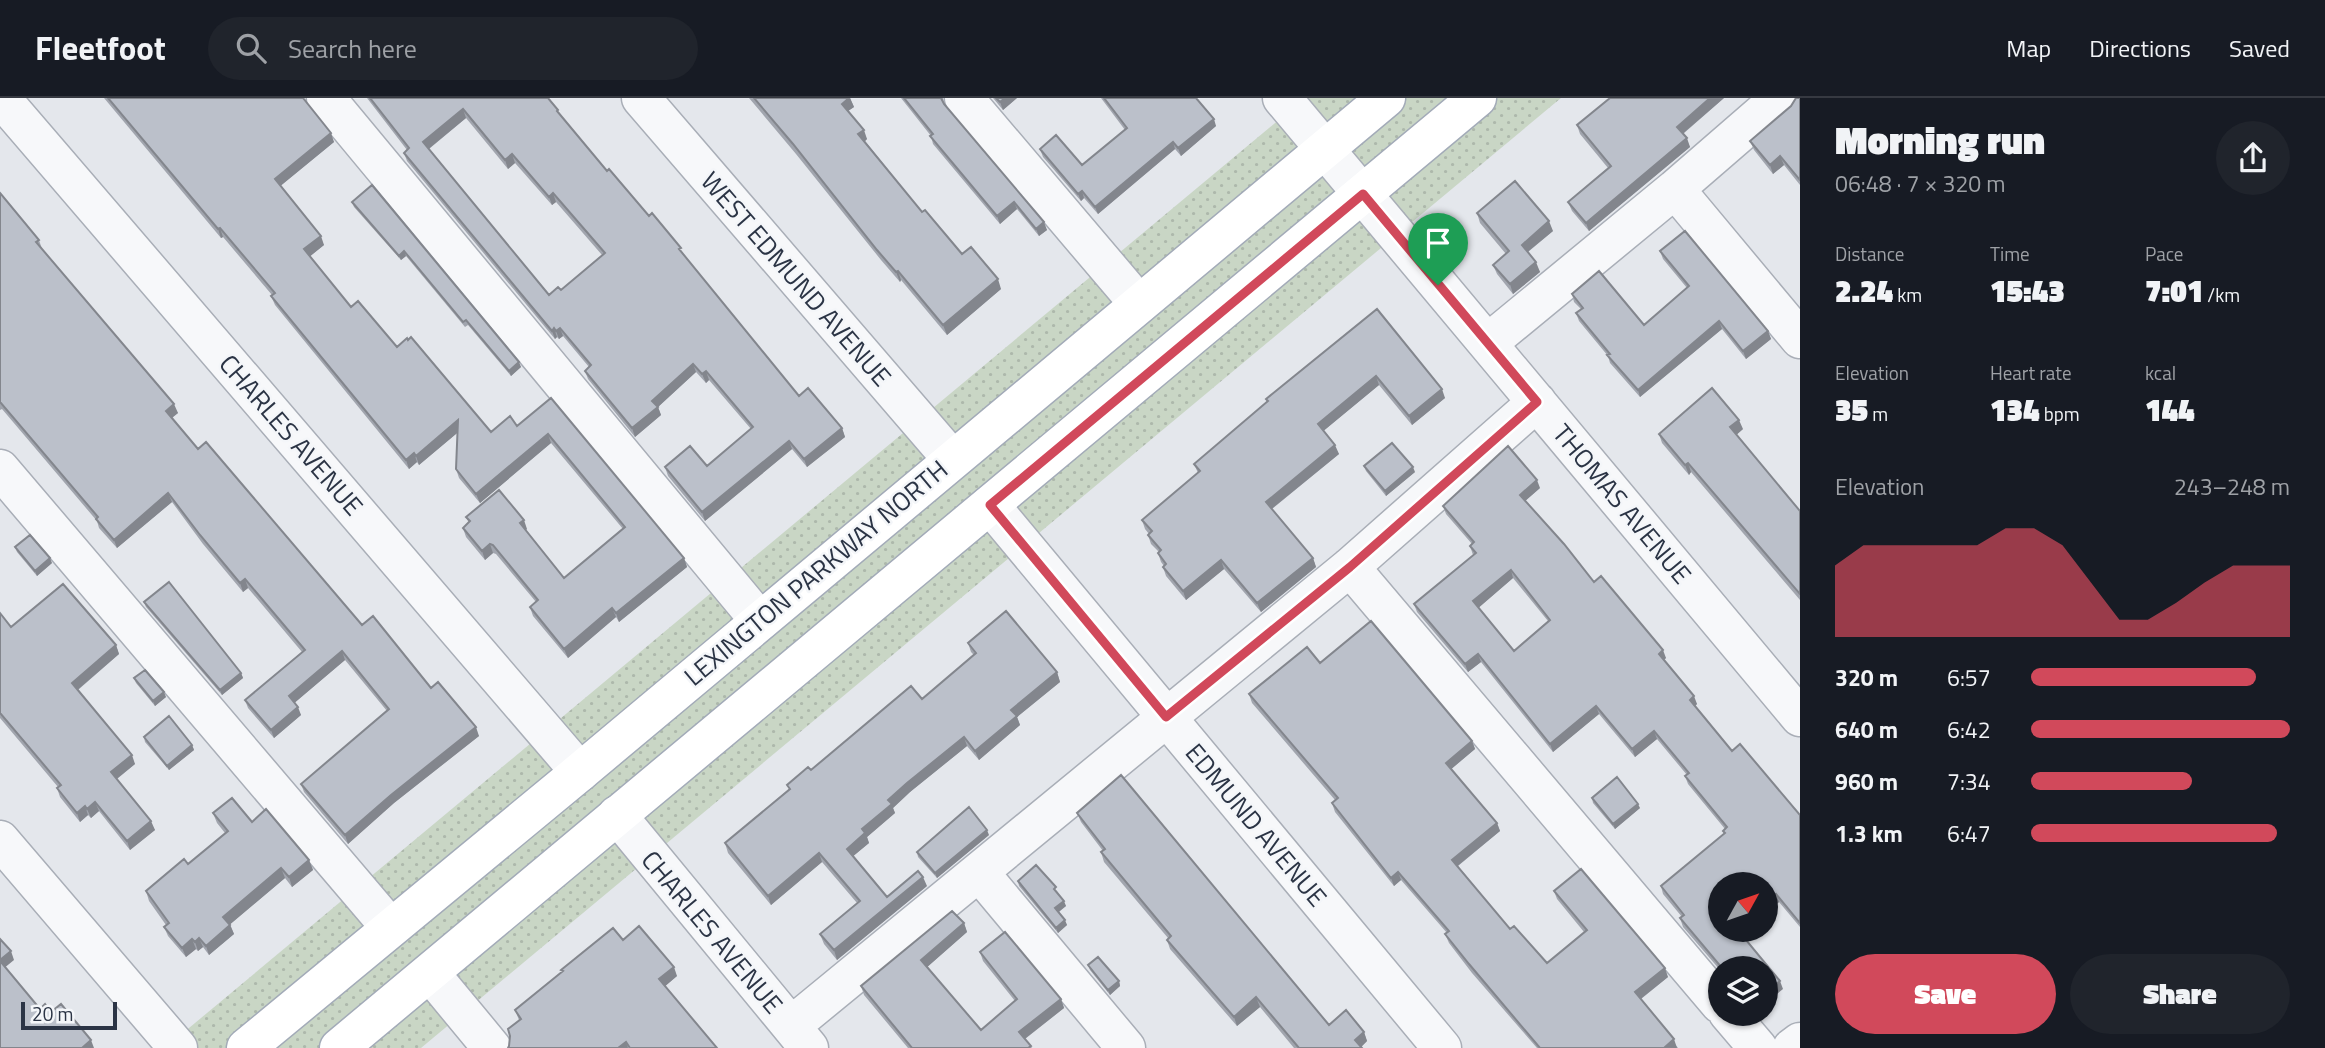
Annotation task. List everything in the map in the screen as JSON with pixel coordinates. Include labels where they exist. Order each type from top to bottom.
[{"type":"main road","name":"LEXINGTON PARKWAY NORTH","points":[[246,1048],[1386,98]]},
{"type":"main road","points":[[339,1048],[1477,98]]},
{"type":"street","name":"CHARLES AVENUE","points":[[1,98],[580,772]]},
{"type":"street","points":[[326,98],[760,621]]},
{"type":"street","name":"WEST EDMUND AVENUE","points":[[641,98],[952,460]]},
{"type":"street","points":[[964,98],[1139,304]]},
{"type":"street","name":"THOMAS AVENUE","points":[[1282,98],[1800,717]]},
{"type":"street","points":[[1488,343],[1675,189],[1780,98]]},
{"type":"street","points":[[1675,189],[1800,339]]},
{"type":"street","points":[[800,1037],[979,872],[1350,567],[1537,402]]},
{"type":"street","points":[[0,469],[390,927]]},
{"type":"street","name":"EDMUND AVENUE","points":[[990,505],[1442,1048]]},
{"type":"street","points":[[1350,567],[1708,990]]},
{"type":"street","name":"CHARLES AVENUE","points":[[617,815],[800,1037]]},
{"type":"street","points":[[0,840],[178,1048]]},
{"type":"street","points":[[979,872],[1126,1048]]},
{"type":"street","points":[[429,972],[492,1048]]},
{"type":"street","points":[[1739,1026],[1758,1048]]},
{"type":"street","points":[[1792,1048],[1800,1041]]},
{"type":"green space","points":[[1305,98],[1561,98],[421,1048],[165,1048]]},
{"type":"building","points":[[108,98],[303,98],[331,133],[275,179],[321,236],[304,249],[351,307],[358,301],[397,347],[411,337],[491,432],[510,416],[517,426],[551,398],[684,558],[616,613],[612,608],[564,649],[530,607],[538,600],[493,545],[490,544],[482,551],[463,528],[470,521],[466,517],[499,490],[524,520],[520,523],[564,578],[625,527],[548,434],[476,494],[456,469],[458,420],[416,456],[414,453],[406,460],[271,296],[275,293]]},
{"type":"building","points":[[370,98],[548,98],[607,171],[609,169],[649,216],[652,213],[799,396],[808,388],[842,428],[804,459],[789,441],[702,512],[665,467],[690,446],[707,466],[753,427],[706,371],[702,374],[693,364],[652,401],[658,407],[632,428],[585,371],[591,365],[560,328],[556,331],[554,328],[552,331],[404,153],[409,148]],"holes":[[[463,109],[505,160],[512,154],[549,197],[553,193],[605,253],[561,290],[558,287],[549,295],[423,142]]]},
{"type":"building","points":[[754,98],[849,98],[842,104],[864,130],[858,134],[922,212],[925,210],[962,254],[971,247],[998,279],[943,325],[877,250]]},
{"type":"building","points":[[904,98],[941,98],[1044,222],[1036,229],[1014,202],[997,216],[930,136],[933,134]]},
{"type":"building","points":[[1104,98],[1196,98],[1214,119],[1178,148],[1173,142],[1095,207],[1082,191],[1078,194],[1040,149],[1056,135],[1082,165],[1127,128]]},
{"type":"building","points":[[1610,98],[1710,98],[1677,127],[1687,138],[1586,223],[1568,202],[1611,166],[1577,125]]},
{"type":"building","points":[[1796,98],[1800,98],[1800,180],[1780,156],[1770,165],[1750,141],[1791,106]]},
{"type":"building","points":[[1515,181],[1549,221],[1522,245],[1536,262],[1510,284],[1493,265],[1509,251],[1477,213]]},
{"type":"building","points":[[372,185],[519,362],[509,371],[466,320],[463,322],[404,251],[399,256],[352,202]]},
{"type":"building","points":[[0,193],[39,240],[36,242],[174,404],[166,411],[198,449],[206,442],[362,625],[373,616],[431,688],[438,682],[476,727],[345,835],[301,784],[389,709],[342,651],[289,696],[298,707],[271,730],[245,700],[305,650],[245,579],[240,583],[168,493],[114,540],[96,519],[98,517],[0,402]]},
{"type":"building","points":[[1685,231],[1768,331],[1743,351],[1719,321],[1638,390],[1607,355],[1610,354],[1576,313],[1583,308],[1572,294],[1599,271],[1644,325],[1689,286],[1660,251]]},
{"type":"building","points":[[1377,309],[1442,389],[1409,416],[1376,376],[1318,424],[1335,445],[1266,502],[1313,558],[1257,603],[1221,560],[1183,591],[1163,567],[1166,564],[1158,553],[1161,550],[1148,535],[1152,531],[1142,520],[1200,471],[1194,464],[1268,401],[1266,399]]},
{"type":"building","points":[[1712,388],[1739,420],[1730,427],[1800,511],[1800,594],[1688,463],[1685,465],[1659,434]]},
{"type":"building","points":[[1392,443],[1413,467],[1385,491],[1364,466]]},
{"type":"building","points":[[1508,446],[1537,480],[1520,495],[1594,582],[1601,576],[1663,650],[1659,654],[1694,696],[1690,700],[1732,751],[1740,744],[1800,815],[1800,923],[1778,896],[1778,872],[1708,872],[1708,942],[1748,942],[1759,956],[1712,956],[1680,918],[1684,915],[1661,886],[1725,833],[1723,831],[1727,827],[1685,776],[1689,773],[1654,731],[1632,749],[1596,706],[1550,744],[1478,654],[1465,664],[1414,604],[1476,553],[1470,546],[1474,542],[1443,506]],"holes":[[[1511,570],[1550,620],[1514,651],[1473,601]]]},
{"type":"building","points":[[30,535],[50,558],[35,571],[15,547]]},
{"type":"building","points":[[169,582],[241,673],[220,690],[144,602]]},
{"type":"building","points":[[63,584],[116,645],[72,683],[132,755],[111,772],[151,821],[127,841],[95,802],[77,813],[57,788],[61,785],[0,713],[0,613],[11,627]]},
{"type":"building","points":[[1006,611],[1057,672],[1011,710],[1017,716],[975,751],[964,737],[888,800],[892,804],[862,829],[865,833],[847,849],[887,897],[918,871],[923,877],[834,950],[820,934],[860,901],[819,853],[768,896],[725,843],[790,789],[787,785],[808,767],[811,770],[911,686],[922,699],[976,653],[968,643]]},
{"type":"building","points":[[1371,621],[1472,741],[1446,763],[1497,823],[1452,860],[1510,929],[1514,926],[1547,963],[1587,930],[1554,891],[1581,869],[1665,968],[1635,992],[1674,1039],[1664,1048],[1540,1048],[1445,934],[1449,931],[1398,872],[1391,878],[1332,803],[1338,798],[1249,694],[1307,647],[1320,663]]},
{"type":"building","points":[[145,670],[164,692],[153,701],[134,678]]},
{"type":"building","points":[[169,716],[192,745],[167,766],[144,737]]},
{"type":"building","points":[[1121,775],[1329,1025],[1346,1010],[1364,1032],[1355,1040],[1362,1048],[1299,1048],[1256,997],[1234,1017],[1167,940],[1171,936],[1101,852],[1105,849],[1077,813]]},
{"type":"building","points":[[1617,777],[1638,804],[1613,824],[1592,798]]},
{"type":"building","points":[[232,798],[252,822],[266,809],[309,860],[289,877],[281,868],[223,917],[230,925],[206,946],[199,938],[195,942],[192,939],[182,948],[164,927],[169,923],[146,891],[184,859],[188,864],[228,831],[213,813]]},
{"type":"building","points":[[969,807],[987,830],[935,873],[917,852]]},
{"type":"building","points":[[1036,865],[1056,887],[1054,889],[1064,901],[1055,908],[1065,920],[1056,928],[1018,881]]},
{"type":"building","points":[[952,911],[964,923],[921,960],[981,1030],[1017,999],[980,952],[1005,932],[1061,999],[1019,1032],[1031,1046],[1028,1048],[912,1048],[861,986]]},
{"type":"building","points":[[639,926],[674,967],[659,979],[717,1048],[630,1048],[626,1042],[618,1048],[508,1048],[508,1029],[521,1019],[515,1010],[613,928],[623,940]]},
{"type":"building","points":[[0,939],[11,951],[0,960]]},
{"type":"building","points":[[1098,957],[1119,981],[1108,990],[1088,965]]},
{"type":"building","points":[[0,961],[40,1009],[45,1004],[51,1012],[61,1004],[91,1040],[82,1048],[0,1048]]},
{"type":"route","points":[[1363,194],[1438,285],[1537,402],[1350,567],[1166,717],[990,505],[1363,194]]}]
